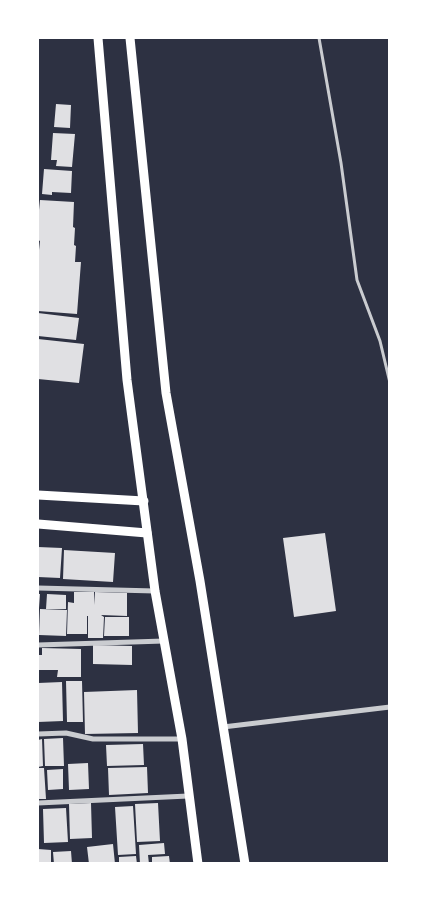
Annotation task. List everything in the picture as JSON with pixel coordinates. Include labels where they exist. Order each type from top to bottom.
[{"type":"main road","points":[[98,38],[127,380],[147,533],[182,739],[198,864]]},
{"type":"main road","points":[[130,38],[166,392],[200,581],[245,864]]},
{"type":"main road","points":[[38,495],[144,501]]},
{"type":"main road","points":[[38,524],[147,533]]},
{"type":"street","points":[[38,588],[156,591]]},
{"type":"street","points":[[38,645],[166,641]]},
{"type":"street","points":[[223,728],[390,707]]},
{"type":"street","points":[[38,734],[66,733],[93,739],[182,739]]},
{"type":"street","points":[[38,803],[188,796]]},
{"type":"lane","points":[[319,38],[341,163],[357,280],[380,341],[390,383]]},
{"type":"building","points":[[56,104],[71,105],[70,128],[54,127]]},
{"type":"building","points":[[53,133],[75,134],[72,167],[56,166],[57,160],[51,160]]},
{"type":"building","points":[[44,169],[72,171],[71,193],[52,192],[52,195],[42,194]]},
{"type":"building","points":[[40,200],[74,202],[75,262],[81,262],[77,314],[38,311],[40,241],[38,240],[38,220]]},
{"type":"building","points":[[38,313],[79,318],[76,340],[38,336]]},
{"type":"building","points":[[38,339],[84,344],[79,383],[38,379]]},
{"type":"building","points":[[325,533],[336,611],[294,617],[283,538]]},
{"type":"building","points":[[38,547],[62,548],[60,578],[38,577]]},
{"type":"building","points":[[64,550],[115,553],[113,582],[63,579]]},
{"type":"building","points":[[74,592],[94,592],[94,605],[95,592],[127,593],[127,616],[101,615],[104,617],[103,638],[88,638],[88,616],[87,634],[67,634],[68,602],[74,603]]},
{"type":"building","points":[[38,594],[40,594],[39,608],[38,608]]},
{"type":"building","points":[[47,594],[66,595],[66,609],[46,609]]},
{"type":"building","points":[[40,609],[67,610],[66,636],[39,635]]},
{"type":"building","points":[[105,617],[129,617],[129,636],[104,636]]},
{"type":"building","points":[[93,645],[132,646],[132,665],[93,664]]},
{"type":"building","points":[[42,648],[81,649],[81,677],[57,677],[58,670],[39,670],[39,655],[42,655]]},
{"type":"building","points":[[66,681],[82,681],[83,722],[67,722]]},
{"type":"building","points":[[62,682],[63,721],[38,722],[38,683]]},
{"type":"building","points":[[137,690],[138,733],[85,734],[84,692]]},
{"type":"building","points":[[63,738],[64,766],[45,766],[44,739]]},
{"type":"building","points":[[42,739],[43,766],[38,767],[38,740]]},
{"type":"building","points":[[143,744],[144,765],[107,766],[106,745]]},
{"type":"building","points":[[88,763],[89,789],[69,790],[68,764]]},
{"type":"building","points":[[147,767],[148,793],[109,795],[108,768]]},
{"type":"building","points":[[38,768],[44,768],[46,799],[38,799]]},
{"type":"building","points":[[63,769],[63,789],[48,790],[47,770]]},
{"type":"building","points":[[91,803],[92,838],[70,839],[69,804]]},
{"type":"building","points":[[158,803],[160,841],[137,842],[135,804]]},
{"type":"building","points":[[133,806],[136,854],[118,855],[115,807]]},
{"type":"building","points":[[66,808],[68,842],[44,843],[43,809]]},
{"type":"building","points":[[164,843],[165,854],[148,855],[149,864],[140,864],[139,845]]},
{"type":"building","points":[[113,844],[115,864],[89,864],[87,847]]},
{"type":"building","points":[[38,849],[51,850],[51,864],[38,864]]},
{"type":"building","points":[[71,851],[72,864],[54,864],[53,852]]},
{"type":"building","points":[[136,856],[137,864],[119,864],[119,857]]},
{"type":"building","points":[[169,856],[170,864],[152,864],[152,857]]}]
